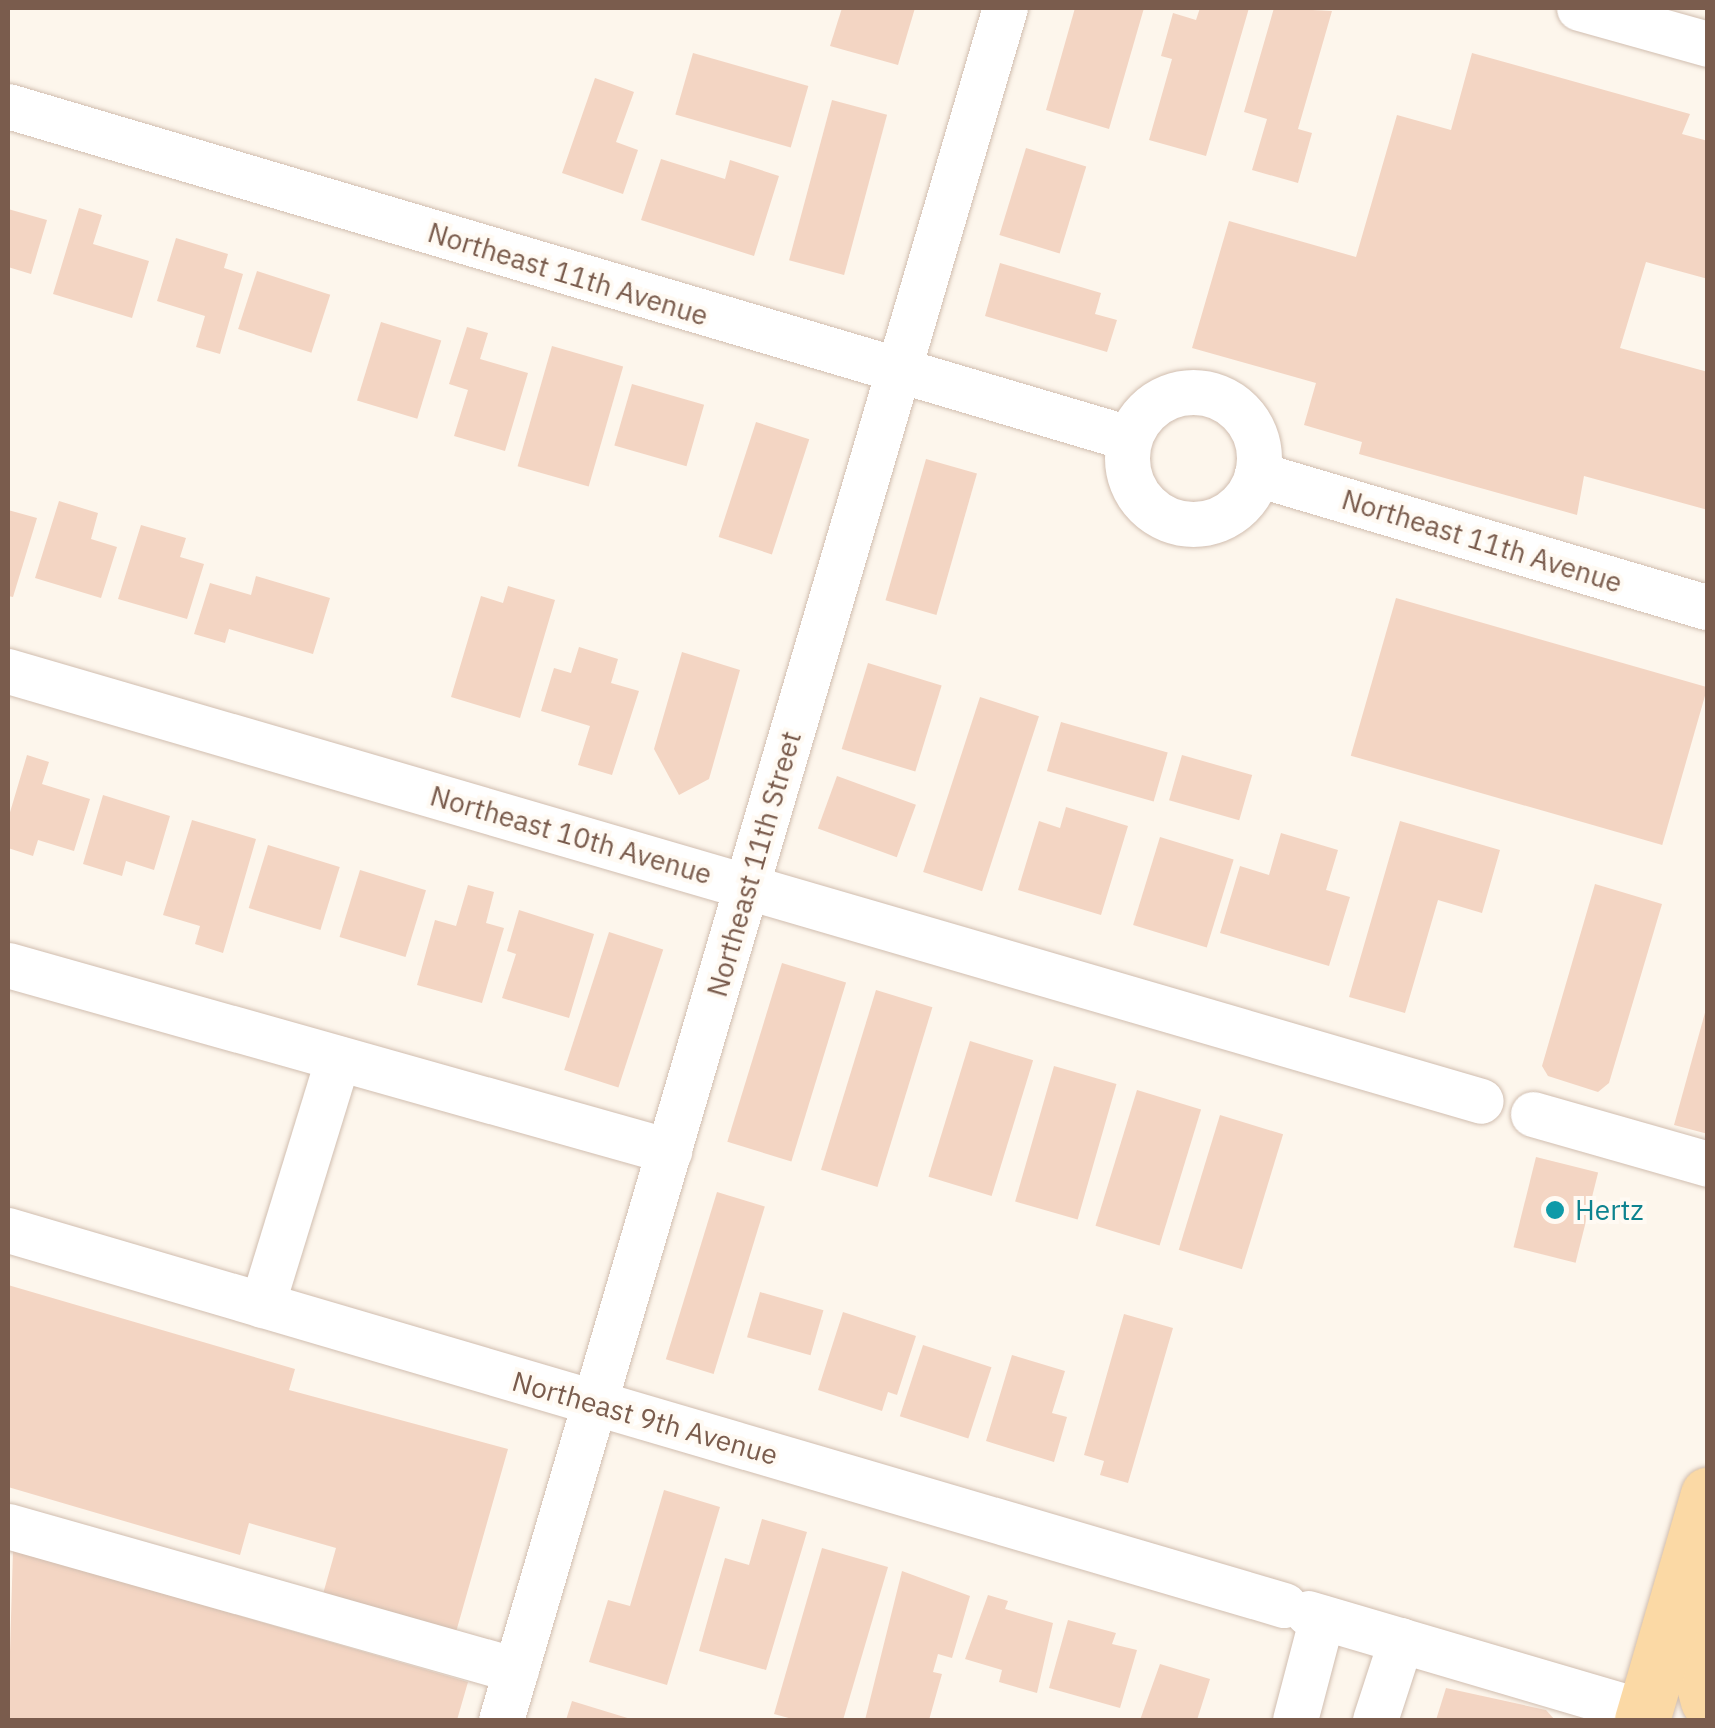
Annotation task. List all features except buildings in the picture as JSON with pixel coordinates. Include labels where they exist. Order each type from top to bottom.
[{"type":"main road","points":[[1643,1716],[1708,1494]]},
{"type":"main road","points":[[1680,1590],[1708,1700]]},
{"type":"street","name":"Northeast 11th Street","points":[[501,1720],[1004,8]]},
{"type":"street","points":[[1579,8],[1708,44]]},
{"type":"street","name":"Northeast 11th Avenue","points":[[8,106],[897,373],[1129,438]]},
{"type":"street","points":[[1178,393],[1222,398],[1253,429],[1257,474],[1235,509],[1197,524],[1176,522],[1156,513],[1130,480],[1129,438],[1140,417],[1178,393]]},
{"type":"street","name":"Northeast 11th Avenue","points":[[1257,474],[1708,608]]},
{"type":"street","name":"Northeast 10th Avenue","points":[[8,671],[1481,1101]]},
{"type":"street","points":[[8,965],[669,1151]]},
{"type":"street","points":[[262,1305],[338,1058]]},
{"type":"street","points":[[1534,1114],[1708,1164]]},
{"type":"street","name":"Northeast 9th Avenue","points":[[8,1230],[1401,1640],[1643,1716]]},
{"type":"street","points":[[8,1526],[516,1670]]},
{"type":"street","points":[[1295,1720],[1304,1612]]},
{"type":"street","points":[[1376,1720],[1401,1640]]},
{"type":"place","name":"Hertz","points":[[1555,1210]]}]
